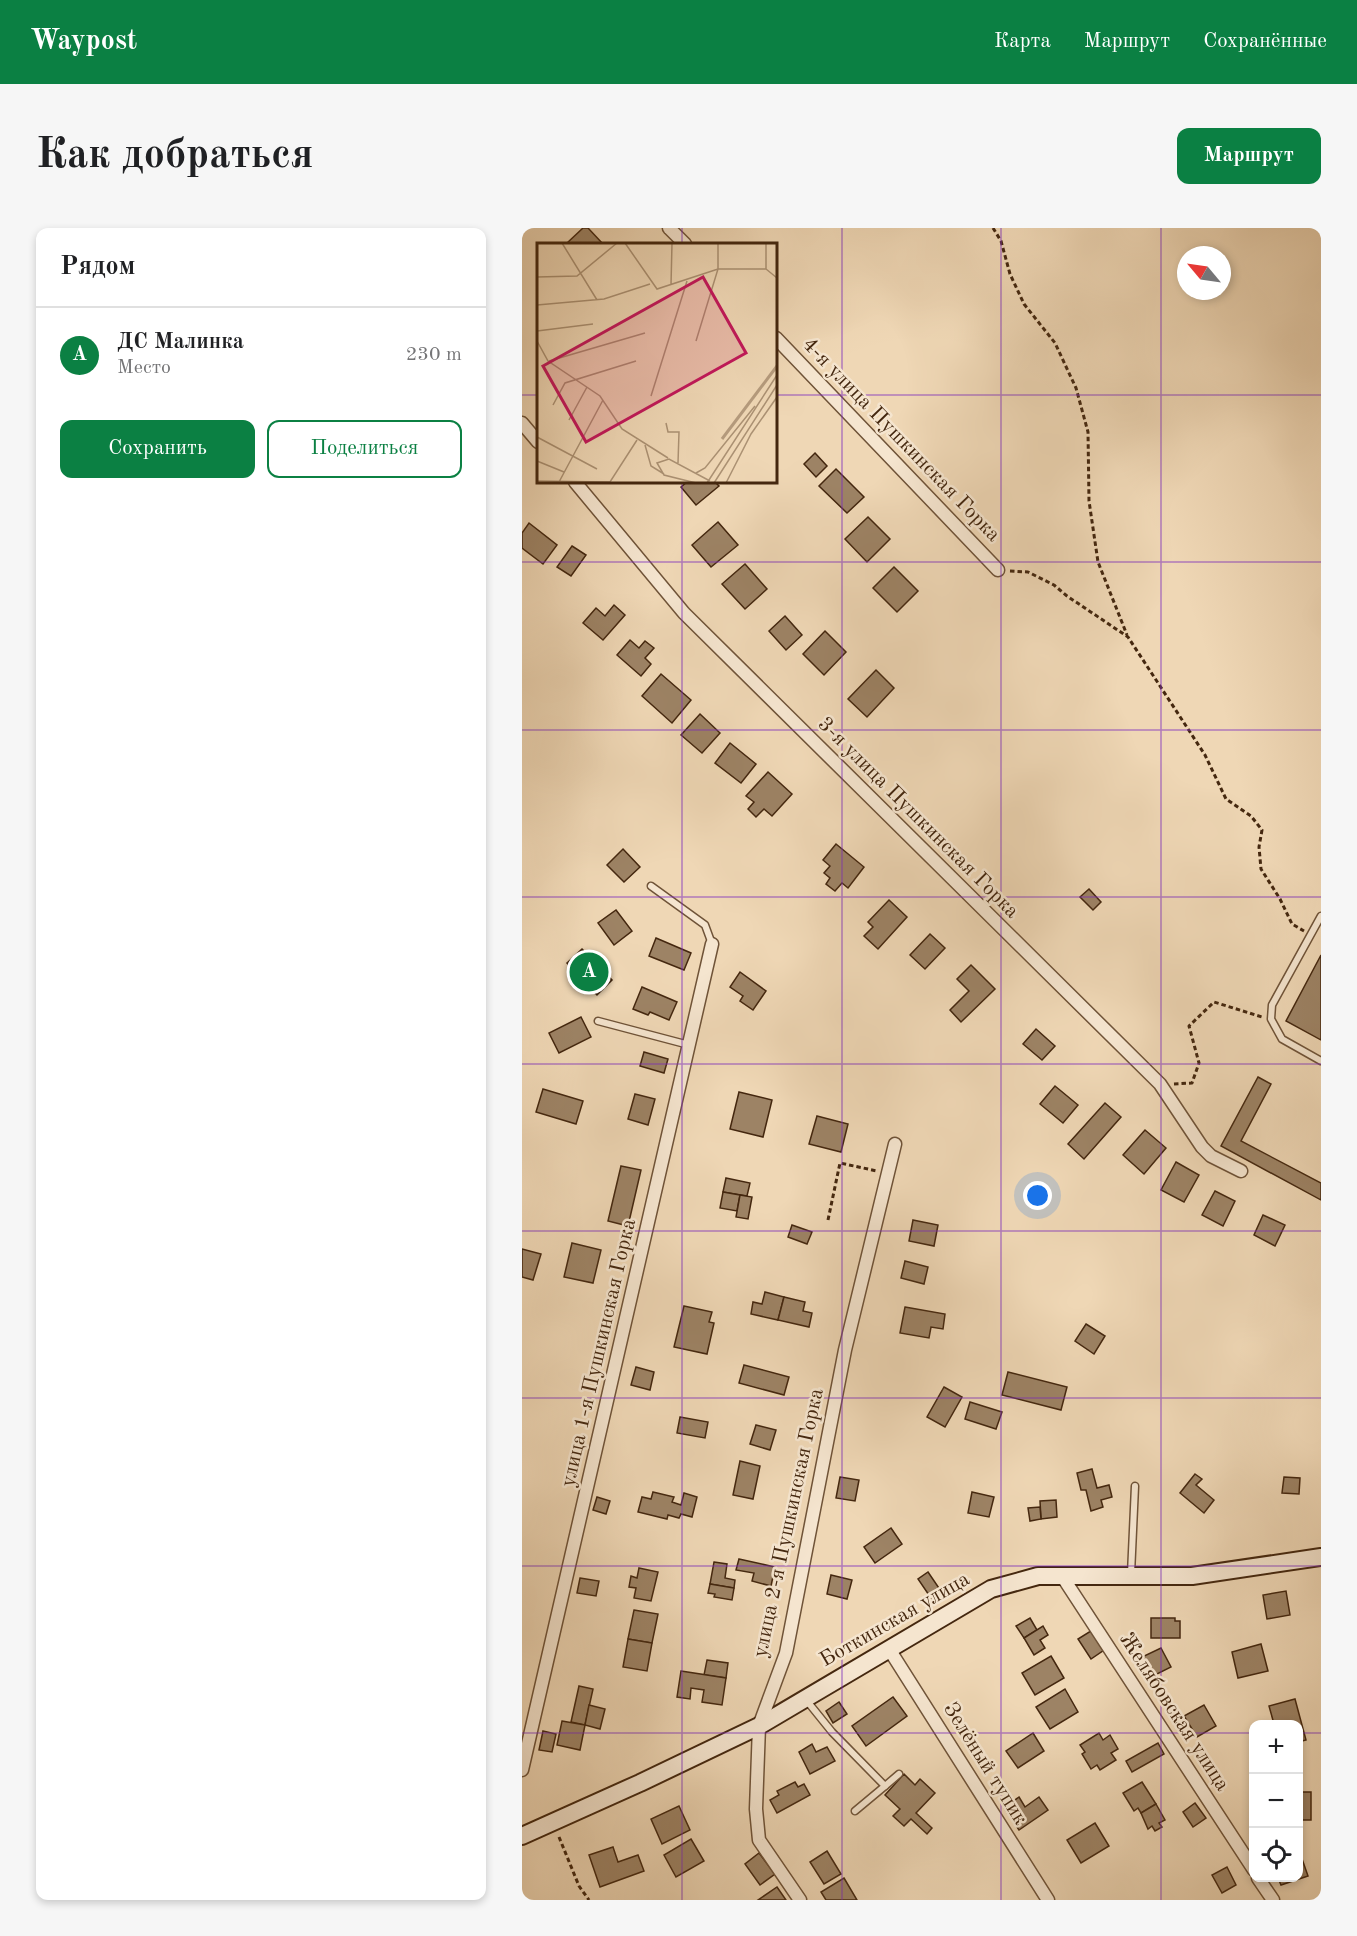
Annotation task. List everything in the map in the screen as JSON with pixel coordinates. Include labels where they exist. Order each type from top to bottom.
[{"type":"street","points":[[669,228],[684,243]]},
{"type":"street","name":"4-я улица Пушкинская Горка","points":[[777,339],[998,570]]},
{"type":"street","points":[[522,423],[537,441]]},
{"type":"street","name":"3-я улица Пушкинская Горка","points":[[576,483],[684,613],[1160,1084],[1202,1147],[1211,1156],[1241,1172]]},
{"type":"street","name":"улица 1-я Пушкинская Горка","points":[[522,1770],[712,944]]},
{"type":"street","name":"улица 2-я Пушкинская Горка","points":[[800,1900],[759,1840],[756,1809],[759,1726],[786,1653],[844,1350],[895,1144]]},
{"type":"street","name":"Боткинская улица","points":[[522,1836],[759,1726],[991,1589],[1038,1576],[1191,1576],[1321,1557]]},
{"type":"street","name":"Желябовская улица","points":[[1062,1576],[1249,1862]]},
{"type":"street","name":"Зелёный тупик","points":[[889,1649],[1048,1900]]},
{"type":"street","points":[[1261,1882],[1273,1900]]},
{"type":"lane","points":[[651,886],[705,925],[712,944]]},
{"type":"lane","points":[[1321,916],[1272,1005],[1271,1019],[1282,1039],[1321,1061]]},
{"type":"lane","points":[[598,1021],[689,1045]]},
{"type":"lane","points":[[1131,1575],[1135,1486]]},
{"type":"lane","points":[[805,1698],[832,1732],[885,1786]]},
{"type":"lane","points":[[855,1811],[899,1774]]},
{"type":"path","points":[[993,228],[1001,241],[1010,274],[1024,304],[1055,343],[1076,388],[1088,432],[1089,501],[1098,562],[1128,637],[1204,755],[1226,799],[1251,816],[1262,830],[1259,847],[1261,869],[1280,899],[1292,924],[1311,935]]},
{"type":"path","points":[[998,570],[1028,572],[1054,585],[1128,637]]},
{"type":"path","points":[[1160,1084],[1192,1083],[1199,1063],[1189,1026],[1214,1002],[1271,1019]]},
{"type":"path","points":[[828,1220],[840,1163],[888,1173]]},
{"type":"path","points":[[552,1821],[579,1886],[589,1900]]},
{"type":"building","points":[[583,228],[588,228],[602,243],[567,243]]},
{"type":"building","points":[[815,453],[827,466],[816,477],[804,464]]},
{"type":"building","points":[[836,469],[864,497],[847,513],[819,486]]},
{"type":"building","points":[[686,483],[716,483],[719,486],[696,505],[681,487]]},
{"type":"building","points":[[868,517],[890,539],[867,562],[845,539]]},
{"type":"building","points":[[718,522],[738,545],[711,567],[692,545]]},
{"type":"building","points":[[529,523],[557,545],[543,564],[522,548],[522,533]]},
{"type":"building","points":[[572,546],[586,555],[571,576],[557,567]]},
{"type":"building","points":[[745,564],[767,589],[745,609],[722,584]]},
{"type":"building","points":[[894,567],[918,591],[897,612],[873,588]]},
{"type":"building","points":[[614,605],[625,615],[603,640],[583,623],[596,608],[605,616]]},
{"type":"building","points":[[785,616],[802,635],[786,650],[769,631]]},
{"type":"building","points":[[825,631],[846,652],[824,675],[803,654]]},
{"type":"building","points":[[630,640],[639,648],[645,641],[654,648],[645,658],[651,664],[641,676],[617,655]]},
{"type":"building","points":[[876,670],[894,688],[867,717],[848,699]]},
{"type":"building","points":[[661,674],[691,700],[672,723],[642,696]]},
{"type":"building","points":[[700,714],[720,733],[702,753],[681,735]]},
{"type":"building","points":[[730,743],[756,764],[741,783],[715,763]]},
{"type":"building","points":[[768,772],[792,794],[772,816],[764,809],[756,817],[748,809],[754,802],[746,796]]},
{"type":"building","points":[[836,844],[864,867],[848,888],[842,883],[835,891],[826,884],[830,878],[824,873],[830,866],[823,860]]},
{"type":"building","points":[[623,849],[640,867],[624,882],[607,865]]},
{"type":"building","points":[[1089,889],[1101,902],[1093,910],[1080,897]]},
{"type":"building","points":[[889,900],[907,917],[878,949],[864,936],[873,927],[868,922]]},
{"type":"building","points":[[616,910],[632,931],[614,945],[598,923]]},
{"type":"building","points":[[930,934],[945,948],[925,969],[910,955]]},
{"type":"building","points":[[656,938],[691,953],[684,970],[649,956]]},
{"type":"building","points":[[582,949],[612,980],[597,995],[567,963]]},
{"type":"building","points":[[1321,955],[1321,1040],[1286,1021]]},
{"type":"building","points":[[971,965],[995,989],[961,1022],[950,1010],[969,991],[957,979]]},
{"type":"building","points":[[740,972],[766,991],[753,1010],[740,1001],[743,996],[730,987]]},
{"type":"building","points":[[642,987],[677,1002],[669,1020],[650,1012],[648,1015],[633,1009]]},
{"type":"building","points":[[581,1017],[591,1037],[559,1053],[549,1033]]},
{"type":"building","points":[[1036,1029],[1055,1046],[1042,1060],[1023,1044]]},
{"type":"building","points":[[644,1052],[668,1059],[664,1073],[640,1066]]},
{"type":"building","points":[[1258,1077],[1271,1084],[1241,1141],[1321,1183],[1321,1200],[1221,1146]]},
{"type":"building","points":[[1055,1086],[1078,1105],[1063,1123],[1040,1104]]},
{"type":"building","points":[[543,1089],[583,1101],[576,1124],[536,1112]]},
{"type":"building","points":[[739,1092],[772,1100],[763,1137],[730,1129]]},
{"type":"building","points":[[635,1094],[655,1099],[648,1125],[628,1119]]},
{"type":"building","points":[[1105,1103],[1121,1117],[1084,1159],[1068,1144]]},
{"type":"building","points":[[817,1116],[848,1124],[841,1152],[809,1144]]},
{"type":"building","points":[[1145,1130],[1166,1148],[1144,1174],[1123,1155]]},
{"type":"building","points":[[1176,1162],[1199,1175],[1184,1202],[1161,1190]]},
{"type":"building","points":[[621,1166],[641,1170],[628,1226],[608,1221]]},
{"type":"building","points":[[726,1178],[750,1183],[747,1196],[723,1192]]},
{"type":"building","points":[[1215,1191],[1235,1201],[1223,1226],[1202,1215]]},
{"type":"building","points":[[723,1192],[740,1195],[737,1211],[720,1208]]},
{"type":"building","points":[[740,1195],[752,1197],[748,1219],[736,1217]]},
{"type":"building","points":[[1263,1215],[1285,1225],[1275,1246],[1254,1235]]},
{"type":"building","points":[[913,1220],[938,1225],[934,1246],[909,1241]]},
{"type":"building","points":[[792,1225],[812,1232],[807,1244],[788,1237]]},
{"type":"building","points":[[572,1243],[601,1250],[593,1283],[564,1277]]},
{"type":"building","points":[[522,1249],[541,1254],[533,1280],[522,1277]]},
{"type":"building","points":[[905,1261],[928,1267],[924,1284],[901,1278]]},
{"type":"building","points":[[765,1292],[784,1297],[778,1320],[751,1314],[753,1302],[762,1304]]},
{"type":"building","points":[[784,1297],[805,1302],[803,1311],[812,1313],[809,1327],[778,1320]]},
{"type":"building","points":[[684,1306],[712,1312],[709,1322],[714,1323],[707,1354],[674,1347]]},
{"type":"building","points":[[905,1307],[945,1314],[943,1329],[931,1327],[929,1338],[900,1333]]},
{"type":"building","points":[[1086,1324],[1105,1336],[1094,1354],[1075,1341]]},
{"type":"building","points":[[744,1365],[789,1377],[784,1395],[739,1383]]},
{"type":"building","points":[[636,1367],[654,1372],[650,1390],[631,1385]]},
{"type":"building","points":[[1008,1372],[1067,1387],[1061,1410],[1002,1395]]},
{"type":"building","points":[[944,1387],[962,1397],[945,1427],[927,1417]]},
{"type":"building","points":[[970,1402],[1002,1412],[996,1429],[965,1419]]},
{"type":"building","points":[[680,1417],[708,1422],[705,1438],[677,1433]]},
{"type":"building","points":[[756,1425],[776,1430],[770,1450],[750,1444]]},
{"type":"building","points":[[740,1461],[760,1466],[753,1499],[733,1495]]},
{"type":"building","points":[[1092,1469],[1097,1488],[1109,1485],[1112,1497],[1101,1500],[1103,1507],[1091,1511],[1086,1490],[1081,1490],[1077,1473]]},
{"type":"building","points":[[1195,1474],[1202,1479],[1196,1485],[1214,1500],[1204,1513],[1180,1493]]},
{"type":"building","points":[[840,1477],[859,1480],[855,1501],[836,1498]]},
{"type":"building","points":[[1284,1477],[1300,1478],[1299,1494],[1282,1493]]},
{"type":"building","points":[[653,1492],[674,1497],[672,1502],[681,1505],[684,1493],[697,1497],[692,1517],[681,1514],[679,1518],[668,1515],[667,1519],[638,1512],[642,1497],[651,1499]]},
{"type":"building","points":[[972,1492],[994,1497],[989,1517],[968,1513]]},
{"type":"building","points":[[597,1497],[610,1501],[606,1514],[593,1510]]},
{"type":"building","points":[[1056,1500],[1057,1517],[1041,1519],[1040,1501]]},
{"type":"building","points":[[1040,1507],[1041,1519],[1030,1521],[1028,1508]]},
{"type":"building","points":[[891,1528],[902,1544],[875,1563],[864,1547]]},
{"type":"building","points":[[739,1559],[775,1567],[771,1586],[752,1581],[754,1573],[736,1570]]},
{"type":"building","points":[[714,1562],[727,1564],[725,1578],[735,1580],[734,1588],[710,1584]]},
{"type":"building","points":[[639,1568],[658,1572],[651,1601],[634,1598],[636,1588],[629,1587],[631,1576],[637,1578]]},
{"type":"building","points":[[928,1572],[943,1594],[933,1601],[918,1579]]},
{"type":"building","points":[[831,1575],[852,1580],[847,1599],[827,1594]]},
{"type":"building","points":[[580,1578],[599,1581],[596,1596],[577,1593]]},
{"type":"building","points":[[710,1584],[734,1588],[732,1600],[714,1597],[715,1594],[708,1593]]},
{"type":"building","points":[[1286,1591],[1290,1615],[1267,1619],[1263,1595]]},
{"type":"building","points":[[634,1610],[658,1614],[652,1643],[628,1639]]},
{"type":"building","points":[[1030,1618],[1037,1630],[1024,1638],[1016,1626]]},
{"type":"building","points":[[1151,1618],[1175,1618],[1175,1621],[1180,1621],[1180,1638],[1151,1638]]},
{"type":"building","points":[[1043,1626],[1048,1635],[1040,1640],[1045,1648],[1034,1655],[1024,1638]]},
{"type":"building","points":[[1094,1629],[1107,1648],[1091,1659],[1078,1639]]},
{"type":"building","points":[[628,1639],[652,1643],[647,1671],[623,1667]]},
{"type":"building","points":[[1261,1644],[1268,1671],[1238,1678],[1232,1652]]},
{"type":"building","points":[[1161,1648],[1171,1667],[1151,1677],[1142,1657]]},
{"type":"building","points":[[1051,1656],[1064,1678],[1035,1695],[1022,1673]]},
{"type":"building","points":[[707,1660],[728,1663],[726,1678],[704,1675]]},
{"type":"building","points":[[681,1671],[726,1678],[722,1705],[702,1702],[704,1690],[691,1688],[690,1699],[677,1697]]},
{"type":"building","points":[[579,1686],[593,1689],[585,1725],[571,1722]]},
{"type":"building","points":[[1065,1689],[1078,1712],[1050,1729],[1036,1707]]},
{"type":"building","points":[[893,1697],[907,1716],[866,1746],[852,1726]]},
{"type":"building","points":[[1295,1699],[1301,1720],[1273,1720],[1269,1706]]},
{"type":"building","points":[[839,1702],[847,1714],[833,1723],[826,1711]]},
{"type":"building","points":[[589,1705],[605,1709],[600,1729],[585,1725]]},
{"type":"building","points":[[1204,1705],[1216,1726],[1197,1737],[1184,1716]]},
{"type":"building","points":[[562,1721],[585,1725],[580,1750],[557,1745]]},
{"type":"building","points":[[543,1731],[556,1734],[552,1752],[539,1750]]},
{"type":"building","points":[[1033,1733],[1044,1751],[1018,1768],[1006,1751]]},
{"type":"building","points":[[1099,1733],[1103,1740],[1110,1735],[1118,1749],[1111,1753],[1116,1760],[1100,1770],[1097,1765],[1091,1769],[1082,1754],[1085,1752],[1080,1745]]},
{"type":"building","points":[[1158,1743],[1164,1754],[1132,1772],[1126,1761]]},
{"type":"building","points":[[812,1744],[816,1752],[827,1747],[835,1761],[810,1774],[799,1752]]},
{"type":"building","points":[[904,1774],[915,1785],[920,1779],[935,1793],[916,1813],[932,1828],[927,1834],[911,1819],[904,1826],[893,1816],[900,1809],[885,1795]]},
{"type":"building","points":[[795,1782],[798,1787],[804,1784],[810,1795],[777,1813],[770,1800],[779,1795],[777,1791]]},
{"type":"building","points":[[1142,1782],[1156,1804],[1141,1813],[1138,1808],[1134,1811],[1123,1793]]},
{"type":"building","points":[[1303,1792],[1311,1792],[1311,1820],[1303,1820]]},
{"type":"building","points":[[1019,1797],[1025,1807],[1039,1797],[1048,1810],[1019,1830],[1004,1808]]},
{"type":"building","points":[[1195,1803],[1206,1818],[1193,1827],[1183,1812]]},
{"type":"building","points":[[1156,1804],[1165,1820],[1159,1823],[1162,1827],[1155,1831],[1152,1826],[1148,1829],[1141,1813]]},
{"type":"building","points":[[679,1806],[690,1830],[662,1844],[651,1819]]},
{"type":"building","points":[[1095,1823],[1109,1846],[1081,1863],[1067,1840]]},
{"type":"building","points":[[691,1839],[704,1861],[676,1877],[664,1855]]},
{"type":"building","points":[[613,1847],[618,1862],[638,1855],[644,1871],[600,1887],[589,1855]]},
{"type":"building","points":[[827,1851],[841,1874],[824,1884],[810,1862]]},
{"type":"building","points":[[759,1853],[775,1874],[760,1885],[745,1864]]},
{"type":"building","points":[[1303,1862],[1308,1876],[1303,1878]]},
{"type":"building","points":[[1227,1867],[1236,1885],[1222,1893],[1212,1875]]},
{"type":"building","points":[[844,1878],[857,1900],[826,1900],[821,1892]]},
{"type":"building","points":[[777,1887],[786,1900],[758,1900]]},
{"type":"place","name":"ДС Малинка","points":[[589,972]]}]
